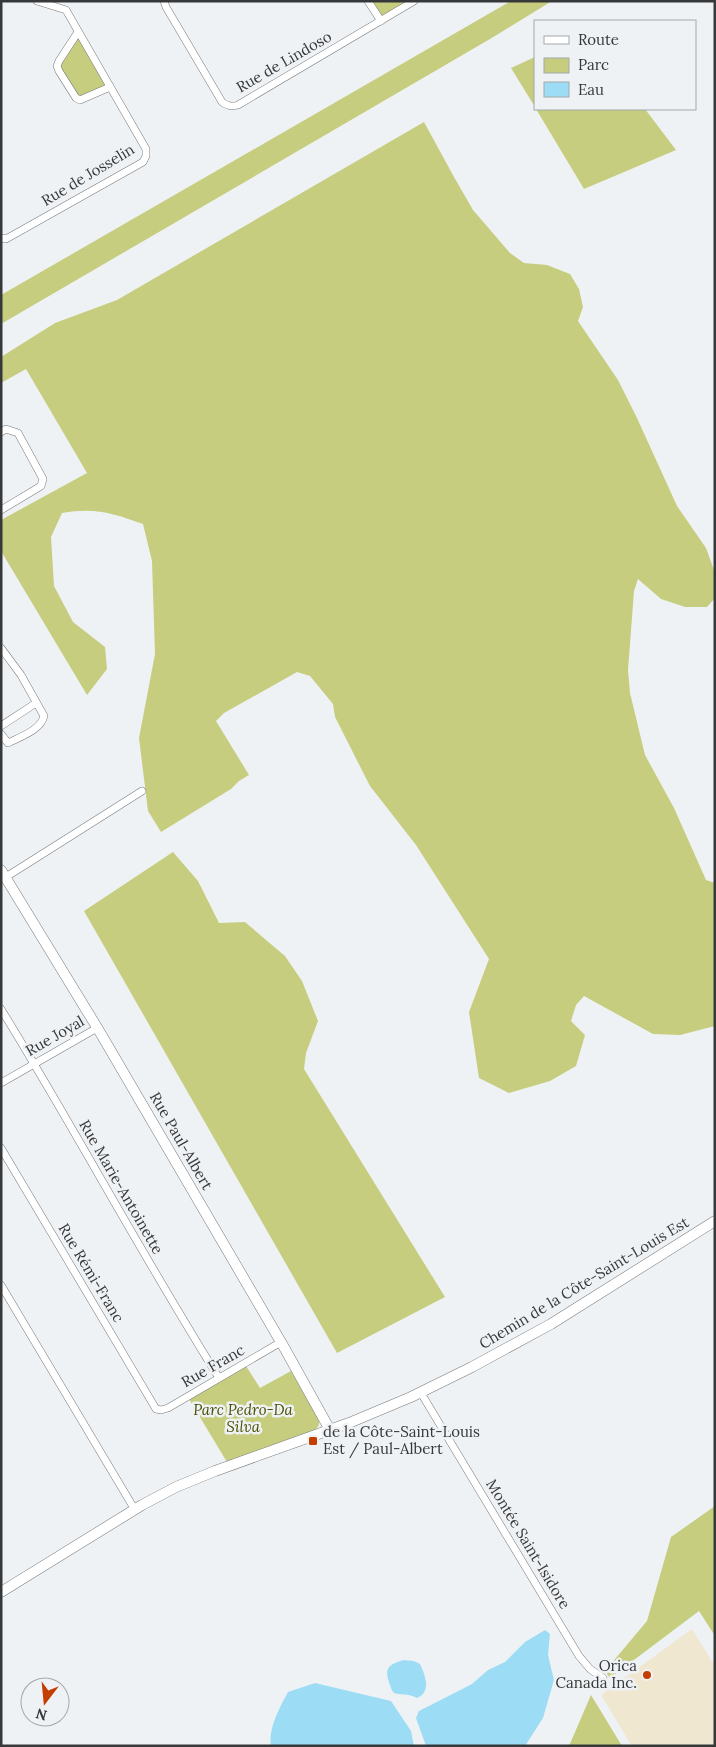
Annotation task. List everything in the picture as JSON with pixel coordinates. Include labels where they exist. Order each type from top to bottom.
[{"type":"street","name":"Rue de Josselin","points":[[1,238],[6,239],[143,162],[146,156],[146,149],[66,10],[37,1]]},
{"type":"street","name":"Rue de Lindoso","points":[[164,1],[222,102],[228,106],[238,105],[414,1]]},
{"type":"street","points":[[368,1],[381,21]]},
{"type":"street","points":[[78,32],[59,61],[57,66],[59,71],[76,98],[80,100],[110,87]]},
{"type":"street","points":[[1,432],[6,430],[18,433],[43,479],[41,486],[1,510]]},
{"type":"street","points":[[1,648],[21,675],[44,716],[43,721],[38,727],[8,743],[1,734]]},
{"type":"street","points":[[1,726],[36,704]]},
{"type":"street","points":[[3,873],[142,791]]},
{"type":"street","name":"Rue Paul-Albert","points":[[3,873],[97,1028],[281,1342],[330,1430]]},
{"type":"street","name":"Rue Marie-Antoinette","points":[[1,1009],[218,1378]]},
{"type":"street","name":"Rue Joyal","points":[[1,1083],[97,1028]]},
{"type":"street","name":"Rue Rémi-Franc","points":[[1,1148],[152,1404],[159,1410]]},
{"type":"street","name":"Chemin de la Côte-Saint-Louis Est","points":[[1,1592],[164,1493],[194,1479],[330,1430],[421,1393],[480,1363],[550,1324],[715,1221]]},
{"type":"street","points":[[1,1285],[135,1510]]},
{"type":"street","name":"Rue Franc","points":[[159,1410],[168,1408],[281,1342]]},
{"type":"street","name":"Montée Saint-Isidore","points":[[421,1393],[579,1656],[590,1669],[602,1678]]},
{"type":"shaded area","points":[[692,1629],[715,1666],[715,1746],[632,1746],[601,1695]]},
{"type":"green space","points":[[368,1],[414,1],[381,21]]},
{"type":"green space","points":[[511,1],[552,1],[1,324],[1,295]]},
{"type":"green space","points":[[78,32],[110,87],[80,100],[59,71],[59,61]]},
{"type":"green space","points":[[534,57],[534,105],[511,68]]},
{"type":"green space","points":[[537,110],[646,110],[676,150],[584,189]]},
{"type":"green space","points":[[424,122],[473,210],[510,253],[524,263],[547,265],[570,274],[579,289],[583,307],[578,321],[618,380],[677,506],[706,548],[715,573],[715,598],[707,607],[685,607],[661,599],[638,579],[634,591],[628,670],[630,693],[645,755],[674,808],[706,880],[715,883],[715,1026],[680,1035],[653,1034],[584,996],[576,1005],[571,1021],[585,1035],[576,1066],[550,1081],[509,1093],[479,1078],[469,1012],[489,959],[416,845],[370,786],[335,717],[333,704],[310,676],[297,672],[224,713],[216,721],[249,775],[231,789],[161,832],[148,811],[139,738],[155,654],[152,561],[143,524],[103,512],[73,511],[62,513],[51,537],[54,586],[73,622],[105,647],[107,669],[87,695],[1,551],[1,520],[87,473],[26,369],[1,383],[1,357],[55,323],[117,300]]},
{"type":"green space","points":[[173,852],[198,881],[219,923],[245,922],[285,956],[302,981],[318,1021],[306,1053],[304,1069],[445,1297],[337,1353],[84,911]]},
{"type":"green space","name":"Parc Pedro-Da Silva","points":[[246,1366],[260,1388],[291,1371],[318,1418],[319,1425],[312,1432],[227,1462],[189,1399]]},
{"type":"green space","points":[[715,1506],[715,1636],[699,1611],[610,1678],[605,1671],[647,1621],[671,1537]]},
{"type":"green space","points":[[591,1695],[622,1746],[569,1746]]},
{"type":"water","points":[[545,1630],[550,1634],[548,1655],[554,1680],[543,1718],[525,1746],[426,1746],[416,1718],[419,1711],[472,1684],[488,1670],[505,1662],[525,1642]]},
{"type":"water","points":[[403,1660],[414,1661],[420,1664],[424,1673],[426,1688],[422,1695],[417,1698],[411,1695],[394,1693],[391,1688],[387,1673],[388,1669]]},
{"type":"water","points":[[315,1683],[391,1701],[411,1731],[414,1746],[271,1746],[273,1725],[288,1692]]},
{"type":"place","name":"de la Côte-Saint-Louis Est / Paul-Albert","points":[[313,1441]]},
{"type":"place","name":"Orica Canada Inc.","points":[[647,1675]]}]
